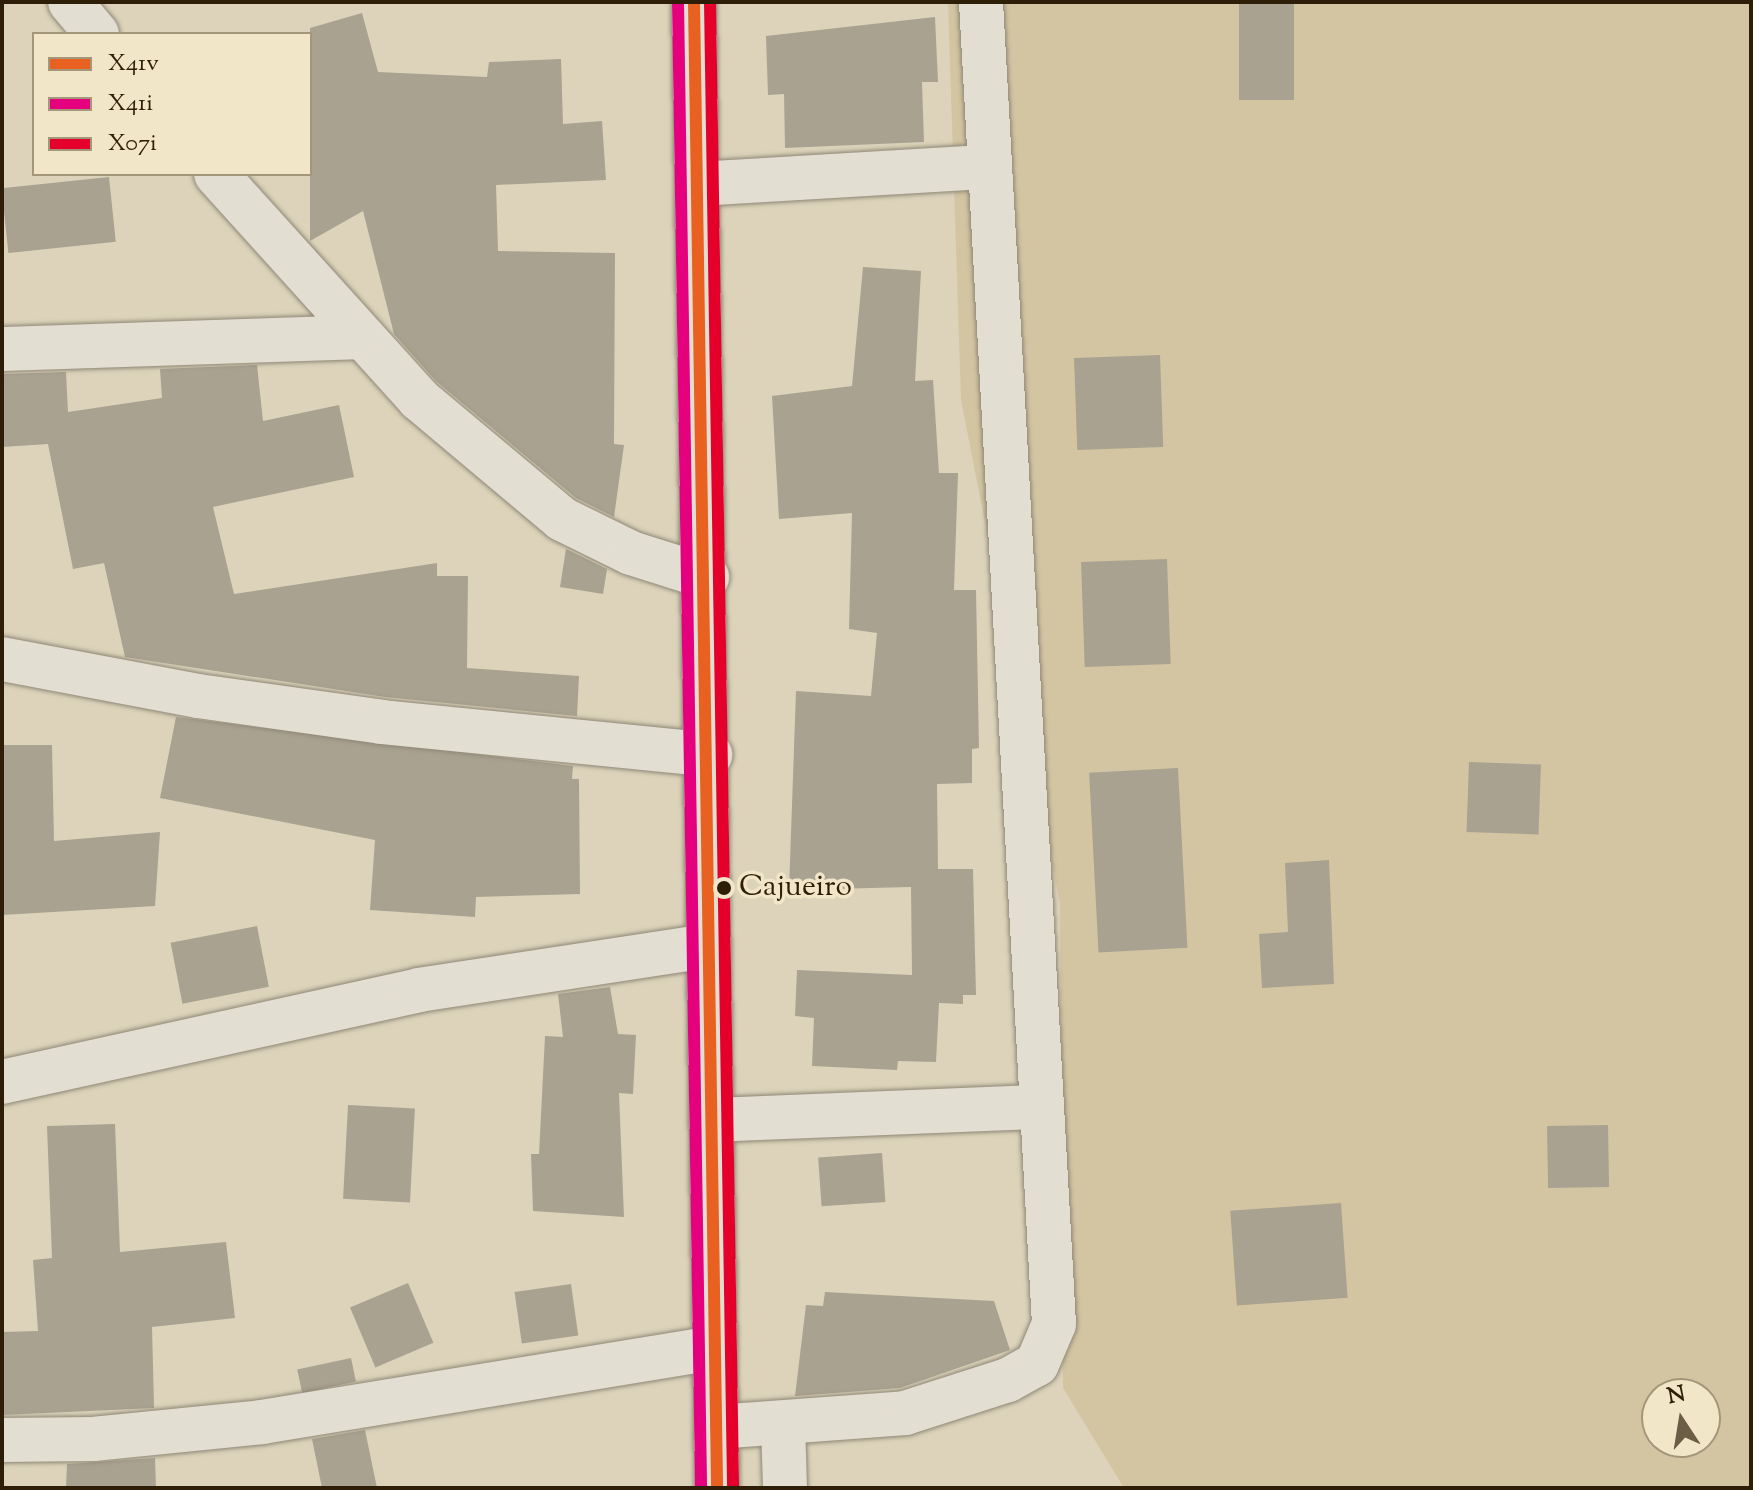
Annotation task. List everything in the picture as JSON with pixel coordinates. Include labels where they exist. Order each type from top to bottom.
[{"type":"street","points":[[70,2],[95,32]]},
{"type":"street","points":[[694,2],[710,755],[707,946],[717,1488]]},
{"type":"street","points":[[716,1427],[905,1413],[1008,1380],[1037,1364],[1054,1324],[1039,1107],[981,2]]},
{"type":"street","points":[[698,184],[988,167]]},
{"type":"street","points":[[218,176],[357,337],[419,399],[562,519],[631,553],[707,577]]},
{"type":"street","points":[[2,349],[357,337]]},
{"type":"street","points":[[2,659],[367,720],[710,755]]},
{"type":"street","points":[[2,1082],[419,990],[707,946]]},
{"type":"street","points":[[712,1120],[1039,1107]]},
{"type":"street","points":[[2,1440],[93,1439],[262,1422],[715,1348]]},
{"type":"street","points":[[783,1424],[785,1488]]},
{"type":"shaded area","points":[[948,2],[1751,2],[1751,1488],[1124,1488],[1063,1388],[1060,904],[961,400]]},
{"type":"building","points":[[1239,2],[1294,2],[1294,100],[1239,100]]},
{"type":"building","points":[[362,13],[378,72],[487,77],[489,62],[561,59],[563,124],[602,121],[606,180],[496,185],[498,251],[615,253],[614,444],[624,445],[614,517],[576,498],[436,381],[394,334],[363,211],[310,241],[310,28]]},
{"type":"building","points":[[935,17],[938,82],[922,82],[924,142],[785,148],[784,94],[768,95],[766,36]]},
{"type":"building","points":[[109,177],[116,242],[8,253],[2,188]]},
{"type":"building","points":[[863,267],[921,271],[915,381],[933,380],[939,473],[958,473],[954,590],[976,590],[979,748],[972,749],[972,783],[937,784],[938,869],[973,869],[976,995],[963,995],[963,1004],[939,1003],[936,1062],[898,1061],[897,1070],[812,1066],[814,1018],[795,1016],[797,970],[912,975],[911,887],[789,890],[796,691],[871,696],[877,633],[849,629],[852,513],[779,519],[772,396],[852,386]]},
{"type":"building","points":[[1160,355],[1163,447],[1077,450],[1074,358]]},
{"type":"building","points":[[257,365],[263,421],[339,405],[354,477],[213,507],[234,594],[437,563],[437,576],[468,576],[467,668],[579,676],[577,716],[385,697],[125,657],[104,563],[73,569],[48,444],[2,447],[2,374],[66,372],[68,412],[162,398],[160,369]]},
{"type":"building","points":[[566,549],[607,569],[603,594],[560,587]]},
{"type":"building","points":[[1167,559],[1171,664],[1085,667],[1081,562]]},
{"type":"building","points":[[176,717],[573,766],[572,779],[579,779],[580,894],[476,897],[475,917],[370,910],[375,840],[160,798]]},
{"type":"building","points":[[2,745],[52,745],[54,841],[160,832],[155,906],[2,915]]},
{"type":"building","points":[[1469,762],[1541,765],[1539,834],[1467,832]]},
{"type":"building","points":[[1178,768],[1187,948],[1099,952],[1089,773]]},
{"type":"building","points":[[1329,860],[1334,984],[1262,988],[1259,934],[1288,932],[1285,863]]},
{"type":"building","points":[[257,926],[269,987],[182,1004],[171,943]]},
{"type":"building","points":[[610,987],[618,1034],[636,1035],[633,1094],[619,1093],[624,1217],[533,1211],[531,1154],[539,1154],[545,1036],[563,1037],[558,994]]},
{"type":"building","points":[[348,1105],[415,1109],[410,1202],[343,1199]]},
{"type":"building","points":[[115,1124],[120,1252],[226,1242],[235,1318],[152,1327],[154,1408],[2,1415],[2,1332],[38,1331],[33,1260],[52,1258],[47,1126]]},
{"type":"building","points":[[1608,1125],[1609,1187],[1548,1188],[1547,1126]]},
{"type":"building","points":[[882,1153],[885,1202],[822,1206],[818,1157]]},
{"type":"building","points":[[1341,1203],[1348,1298],[1237,1306],[1230,1211]]},
{"type":"building","points":[[408,1283],[433,1343],[375,1367],[350,1308]]},
{"type":"building","points":[[571,1284],[578,1335],[522,1343],[515,1292]]},
{"type":"building","points":[[825,1292],[994,1301],[1010,1350],[900,1388],[795,1396],[806,1305],[823,1306]]},
{"type":"building","points":[[351,1358],[356,1381],[302,1393],[297,1369]]},
{"type":"building","points":[[365,1430],[377,1488],[322,1488],[312,1439]]},
{"type":"building","points":[[155,1458],[156,1488],[66,1488],[67,1464]]},
{"type":"transit line","name":"X41i","points":[[678,2],[701,1488]]},
{"type":"transit line","name":"X41v","points":[[694,2],[717,1488]]},
{"type":"transit line","name":"X07i","points":[[710,2],[733,1488]]},
{"type":"place","name":"Cajueiro","points":[[724,888]]}]
